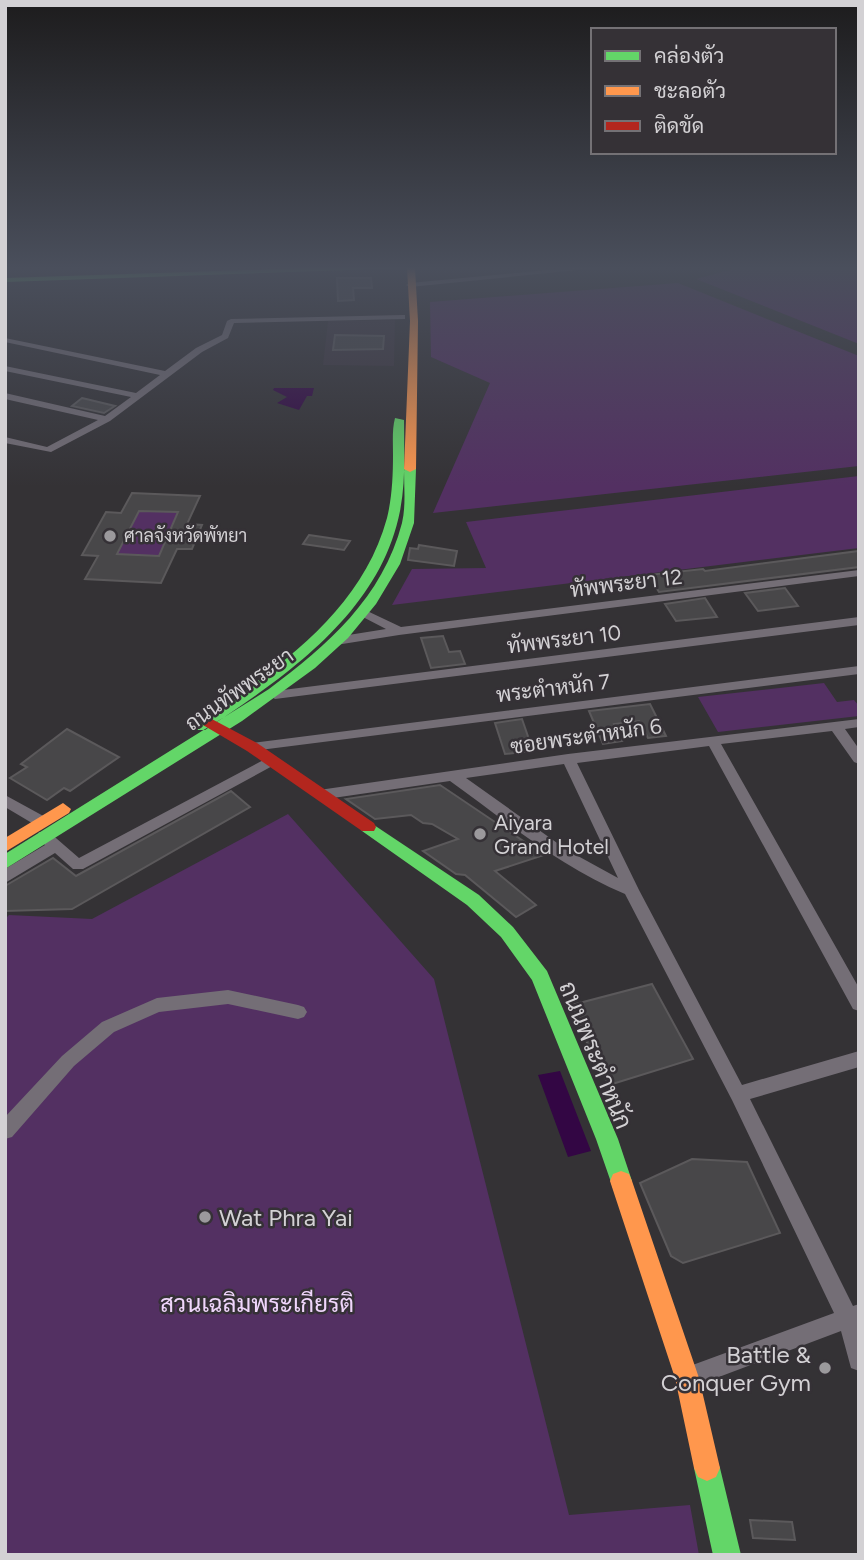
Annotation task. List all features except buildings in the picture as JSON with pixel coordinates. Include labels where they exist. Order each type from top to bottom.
[{"type":"main road","name":"ถนนทัพพระยา","points":[[5,863],[215,726],[275,695],[363,613],[384,563],[408,522],[403,341]]},
{"type":"main road","name":"ถนนทัพพระยา","points":[[405,448],[413,341]]},
{"type":"main road","name":"ถนนทัพพระยา","points":[[215,726],[277,675],[348,609],[384,563]]},
{"type":"main road","points":[[277,675],[293,681]]},
{"type":"main road","name":"ถนนพระตำหนัก","points":[[215,726],[252,747],[473,900],[513,939],[540,976],[607,1139],[687,1378],[727,1555]]},
{"type":"main road","name":"ถนนทัพพระยา","points":[[5,846],[47,835]]},
{"type":"street","points":[[9,341],[167,374]]},
{"type":"street","points":[[5,440],[48,450],[107,419],[199,350],[216,341]]},
{"type":"street","points":[[5,368],[139,396]]},
{"type":"street","points":[[5,396],[107,419]]},
{"type":"street","name":"ทัพพระยา 12","points":[[336,641],[859,573]]},
{"type":"street","points":[[363,613],[399,631]]},
{"type":"street","name":"ทัพพระยา 10","points":[[275,695],[859,621]]},
{"type":"street","name":"พระตำหนัก 7","points":[[252,747],[859,670]]},
{"type":"street","name":"ซอยพระตำหนัก 6","points":[[319,795],[568,759],[859,723]]},
{"type":"street","points":[[836,726],[859,759]]},
{"type":"street","points":[[712,740],[859,1004]]},
{"type":"street","points":[[568,759],[631,890],[853,1316],[859,1360]]},
{"type":"street","points":[[5,800],[78,865],[271,761]]},
{"type":"street","points":[[453,775],[578,863],[600,877],[631,890]]},
{"type":"street","points":[[5,877],[47,835]]},
{"type":"street","points":[[5,1131],[68,1061],[108,1027],[157,1005],[228,997],[298,1012]]},
{"type":"street","points":[[738,1094],[859,1059]]},
{"type":"street","points":[[687,1378],[853,1316]]},
{"type":"shaded area","points":[[326,341],[395,341],[394,366],[323,365]]},
{"type":"shaded area","points":[[314,388],[312,396],[307,396],[299,410],[277,403],[287,397],[273,390]]},
{"type":"shaded area","points":[[560,1071],[591,1151],[568,1157],[538,1075]]},
{"type":"green space","points":[[431,341],[821,341],[859,356],[859,466],[433,513],[490,383],[431,357]]},
{"type":"green space","points":[[859,476],[859,548],[392,605],[412,569],[486,568],[466,522]]},
{"type":"green space","points":[[139,511],[184,512],[162,558],[117,554]]},
{"type":"green space","points":[[824,683],[837,702],[854,700],[859,706],[859,716],[718,732],[698,697]]},
{"type":"green space","name":"สวนเฉลิมพระเกียรติ","points":[[288,814],[434,979],[569,1515],[690,1505],[699,1555],[5,1555],[5,919],[9,915],[92,919]]},
{"type":"traffic: fast","points":[[200,727],[260,686],[316,640],[362,586],[379,555],[395,509],[399,420]]},
{"type":"traffic: fast","points":[[5,863],[63,824],[237,718],[310,665],[343,635],[371,601],[394,564],[408,523],[410,469]]},
{"type":"traffic: fast","points":[[368,827],[473,900],[507,932],[540,976],[607,1139],[621,1181]]},
{"type":"traffic: fast","points":[[707,1468],[727,1555]]},
{"type":"traffic: slow","points":[[410,469],[413,341]]},
{"type":"traffic: slow","points":[[5,846],[63,809]]},
{"type":"traffic: slow","points":[[621,1181],[687,1378],[707,1468]]},
{"type":"traffic: jam","points":[[208,722],[252,747],[368,827]]},
{"type":"place","name":"ศาลจังหวัดพัทยา","points":[[110,536]]},
{"type":"place","name":"Aiyara Grand Hotel","points":[[480,834]]},
{"type":"place","name":"Wat Phra Yai","points":[[205,1217]]},
{"type":"place","name":"Battle & Conquer Gym","points":[[825,1368]]}]
